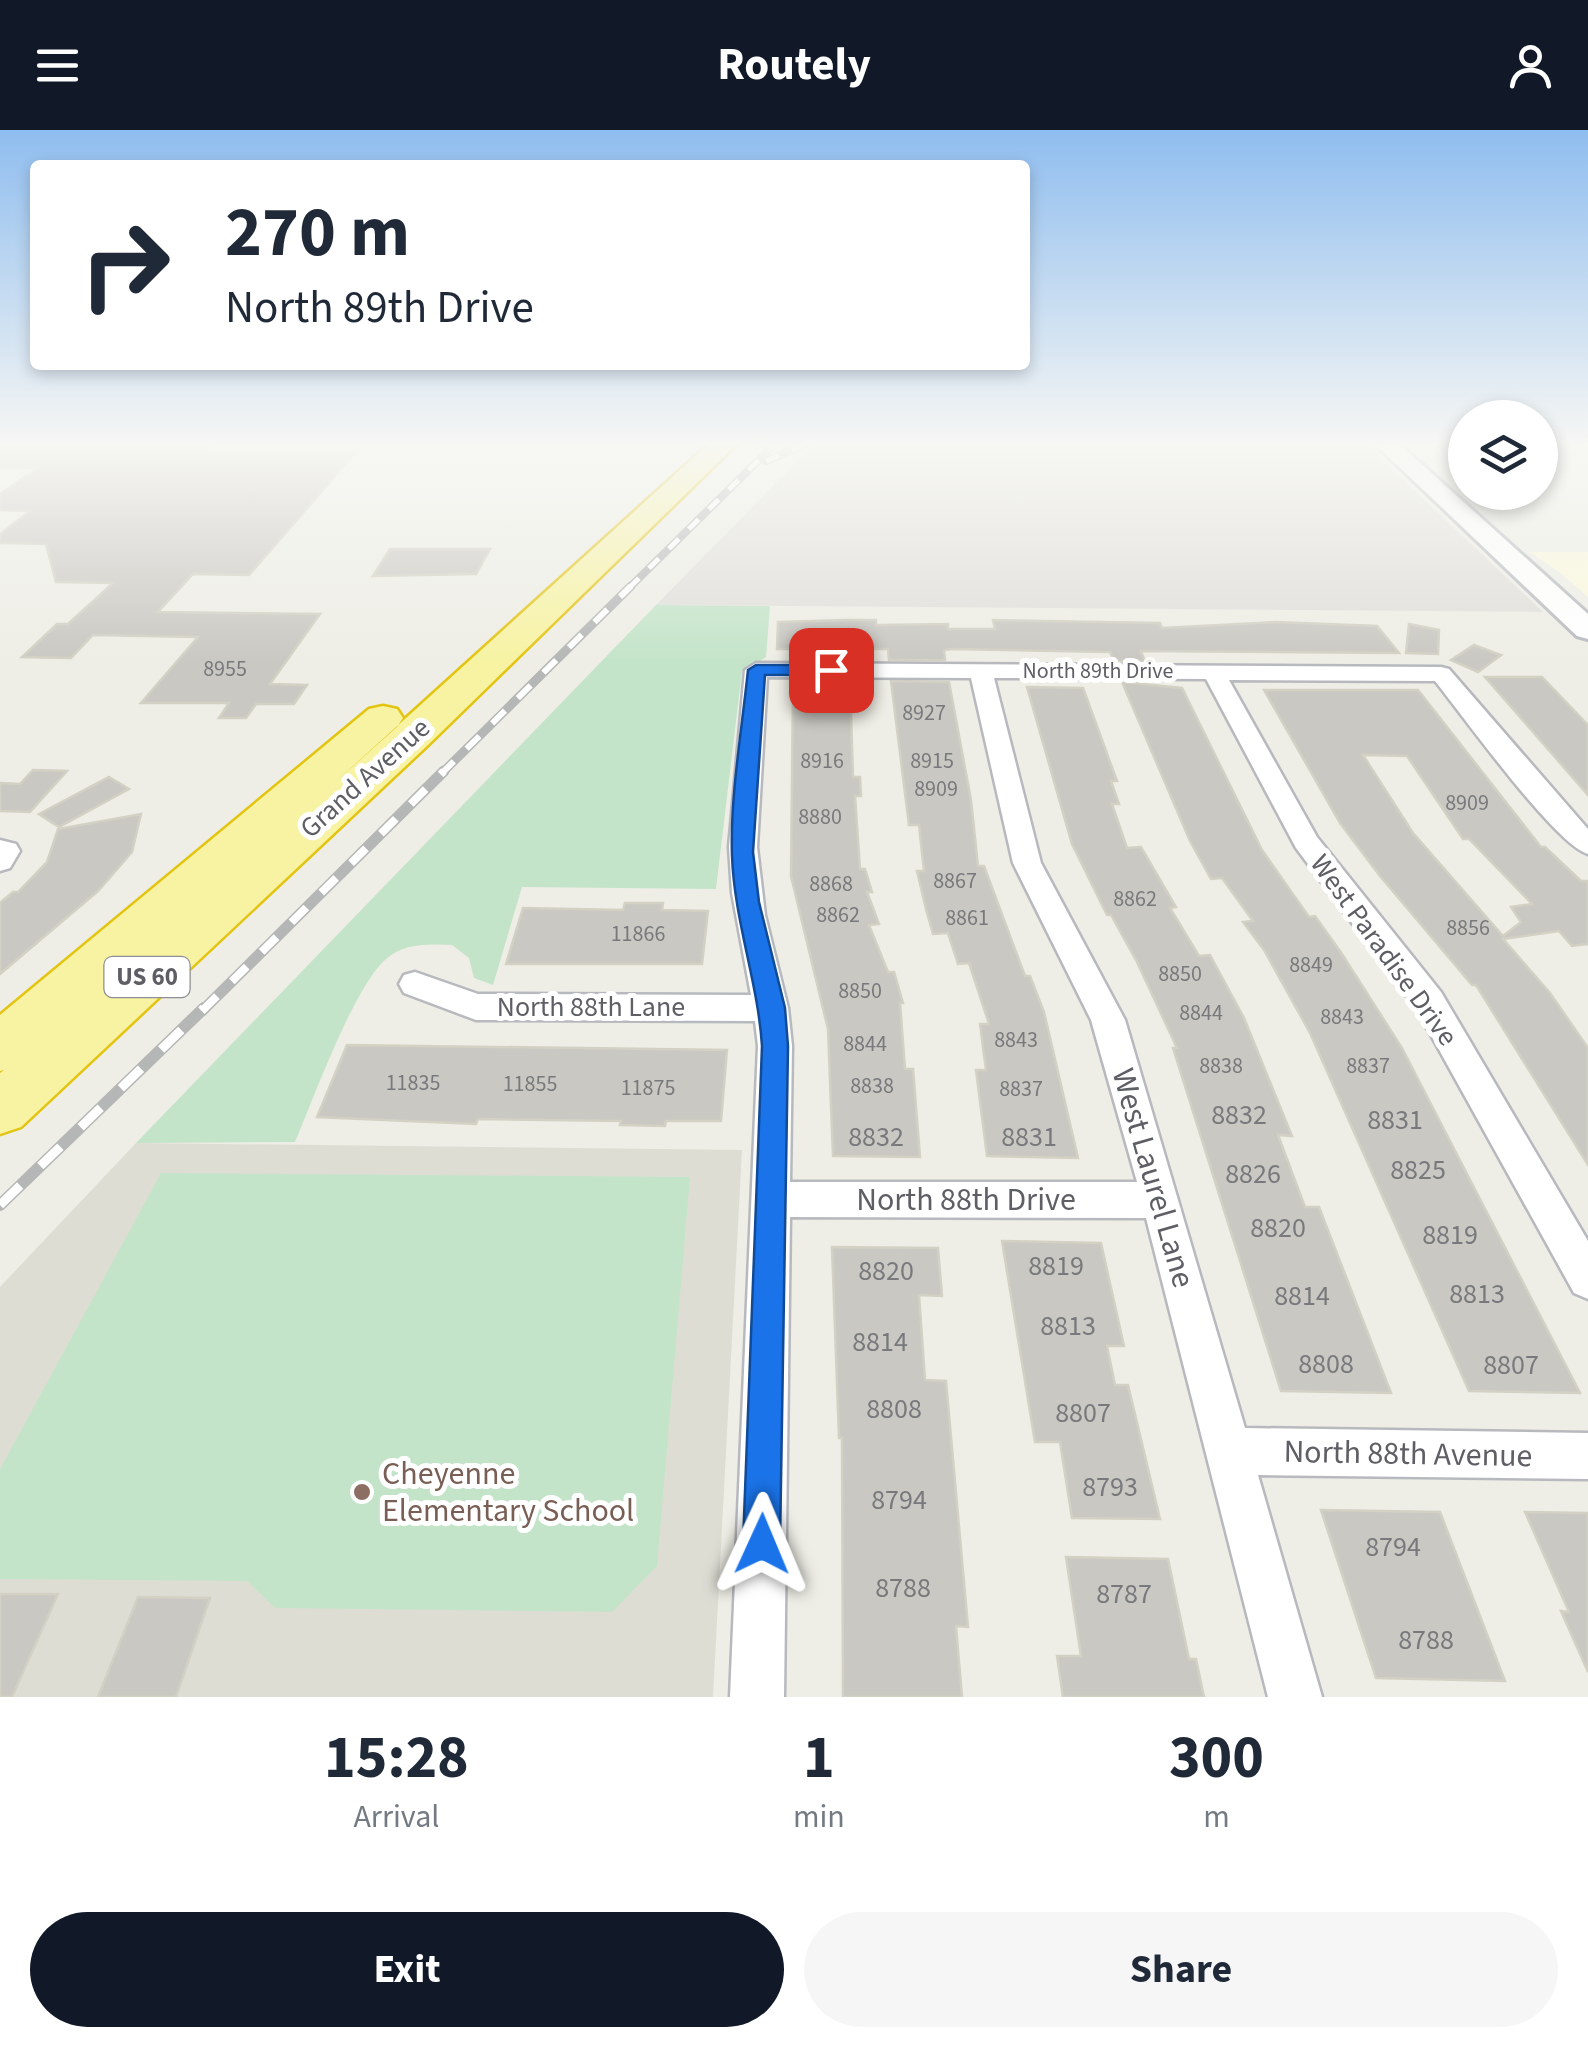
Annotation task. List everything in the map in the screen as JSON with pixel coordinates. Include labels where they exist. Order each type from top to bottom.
[{"type":"highway","name":"Grand Avenue","points":[[558,584],[623,515]]},
{"type":"highway","name":"Grand Avenue","points":[[0,1110],[367,754],[639,515]]},
{"type":"highway","name":"Grand Avenue","points":[[0,1048],[367,754]]},
{"type":"main road","points":[[1463,515],[1588,630]]},
{"type":"street","name":"North 89th Drive","points":[[772,1008],[748,902],[742,852],[756,670],[1441,674],[1554,810]]},
{"type":"street","name":"West Laurel Lane","points":[[982,670],[1027,863],[1108,1020],[1162,1200],[1295,1697]]},
{"type":"street","name":"West Paradise Drive","points":[[1213,672],[1306,842],[1429,1002],[1588,1278]]},
{"type":"street","points":[[1554,810],[1588,810]]},
{"type":"street","points":[[1554,810],[1588,846]]},
{"type":"street","name":"North 88th Lane","points":[[415,984],[476,1007],[772,1008]]},
{"type":"street","points":[[758,1697],[775,1046],[772,1008]]},
{"type":"street","name":"North 88th Drive","points":[[770,1199],[1162,1200]]},
{"type":"street","name":"North 88th Avenue","points":[[1227,1452],[1588,1456]]},
{"type":"shaded area","points":[[744,515],[1440,515],[1543,612],[656,605]]},
{"type":"shaded area","points":[[1530,552],[1588,552],[1588,597],[1559,572]]},
{"type":"shaded area","name":"Cheyenne Elementary School","points":[[136,1143],[742,1150],[713,1697],[0,1697],[0,1287]]},
{"type":"green space","points":[[656,605],[770,606],[766,657],[742,671],[716,889],[522,887],[493,985],[474,978],[469,958],[452,945],[408,948],[385,960],[347,1019],[295,1142],[136,1143]]},
{"type":"green space","name":"Cheyenne Elementary School","points":[[161,1173],[690,1177],[657,1566],[612,1612],[275,1608],[247,1581],[0,1579],[0,1469]]},
{"type":"building","points":[[25,515],[301,515],[249,575],[193,574],[158,612],[320,614],[270,684],[307,685],[294,704],[256,704],[246,718],[219,718],[229,703],[141,703],[198,637],[93,635],[71,658],[22,657],[57,624],[68,624],[113,583],[56,582],[46,544],[0,543],[0,534]]},
{"type":"building","points":[[390,549],[490,549],[476,574],[373,576]]},
{"type":"building","points":[[876,620],[876,625],[948,624],[948,629],[995,629],[993,620],[1160,623],[1162,628],[1276,622],[1377,626],[1399,653],[1141,651],[1145,662],[1114,661],[1110,652],[952,649],[944,650],[945,660],[889,660],[888,649],[849,649],[849,660],[804,660],[804,649],[777,649],[778,622]]},
{"type":"building","points":[[1409,624],[1439,630],[1438,654],[1406,653]]},
{"type":"building","points":[[1474,645],[1501,655],[1478,672],[1451,660]]},
{"type":"building","points":[[1485,677],[1542,677],[1588,725],[1588,795]]},
{"type":"building","points":[[804,681],[850,681],[853,777],[860,777],[861,796],[855,796],[860,869],[865,869],[872,892],[867,892],[879,924],[869,925],[888,972],[894,972],[903,1003],[905,1069],[913,1069],[920,1157],[833,1156],[828,1029],[791,876],[793,688],[803,688]]},
{"type":"building","points":[[891,681],[949,682],[971,800],[978,866],[984,866],[1025,976],[1030,976],[1044,1012],[1078,1158],[987,1156],[976,1070],[986,1070],[980,1024],[989,1024],[969,963],[958,964],[948,933],[933,934],[917,871],[924,871],[919,825],[909,825]]},
{"type":"building","points":[[1122,682],[1182,688],[1262,850],[1309,917],[1315,916],[1340,951],[1402,1048],[1580,1393],[1469,1391],[1310,1033],[1264,950],[1243,922],[1253,921],[1222,878],[1211,879],[1190,841]]},
{"type":"building","points":[[1027,687],[1083,688],[1117,781],[1111,781],[1119,804],[1112,804],[1127,848],[1141,847],[1176,907],[1170,908],[1199,956],[1210,955],[1244,1018],[1292,1136],[1278,1135],[1305,1207],[1319,1207],[1391,1393],[1281,1391],[1173,1048],[1177,1048],[1137,962],[1111,915],[1107,915],[1072,844]]},
{"type":"building","points":[[1264,690],[1418,690],[1541,847],[1581,881],[1588,881],[1588,944],[1572,946],[1559,931],[1503,939],[1550,993],[1588,1048],[1588,1165],[1476,985],[1472,985],[1380,876],[1340,823]],"holes":[[[1363,755],[1407,756],[1463,839],[1469,839],[1532,904],[1511,907],[1521,922],[1503,936],[1413,833]]]},
{"type":"building","points":[[33,770],[67,771],[30,812],[0,811],[0,783],[20,784]]},
{"type":"building","points":[[109,777],[129,789],[59,827],[39,814]]},
{"type":"building","points":[[141,814],[132,852],[98,891],[0,974],[0,903],[18,892],[47,862],[58,829]]},
{"type":"building","points":[[625,903],[663,903],[662,910],[708,911],[702,964],[506,964],[523,908],[623,910]]},
{"type":"building","points":[[347,1045],[727,1050],[721,1121],[666,1121],[665,1126],[620,1125],[621,1121],[478,1119],[476,1124],[317,1117]]},
{"type":"building","points":[[1002,1241],[1101,1243],[1124,1346],[1107,1346],[1115,1385],[1128,1385],[1160,1519],[1072,1518],[1060,1442],[1035,1442]]},
{"type":"building","points":[[832,1247],[938,1248],[942,1296],[919,1295],[925,1380],[946,1381],[968,1627],[956,1626],[962,1697],[843,1697],[842,1438]]},
{"type":"building","points":[[1321,1510],[1440,1512],[1505,1681],[1376,1678]]},
{"type":"building","points":[[1525,1512],[1588,1513],[1588,1672],[1561,1611],[1569,1612]]},
{"type":"building","points":[[1066,1557],[1168,1559],[1189,1659],[1196,1659],[1204,1697],[1063,1697],[1057,1656],[1081,1656]]},
{"type":"building","points":[[0,1594],[58,1594],[12,1697],[0,1697]]},
{"type":"building","points":[[138,1597],[210,1598],[176,1697],[98,1697]]},
{"type":"railway","points":[[629,588],[703,515]]},
{"type":"railway","points":[[441,774],[631,586]]},
{"type":"railway","points":[[202,1011],[444,771]]},
{"type":"railway","points":[[0,1205],[204,1008]]},
{"type":"place","name":"Cheyenne Elementary School","points":[[362,1492]]},
{"type":"route","points":[[762,1544],[775,1046],[772,1008],[748,902],[742,852],[756,670],[831,670]]}]
